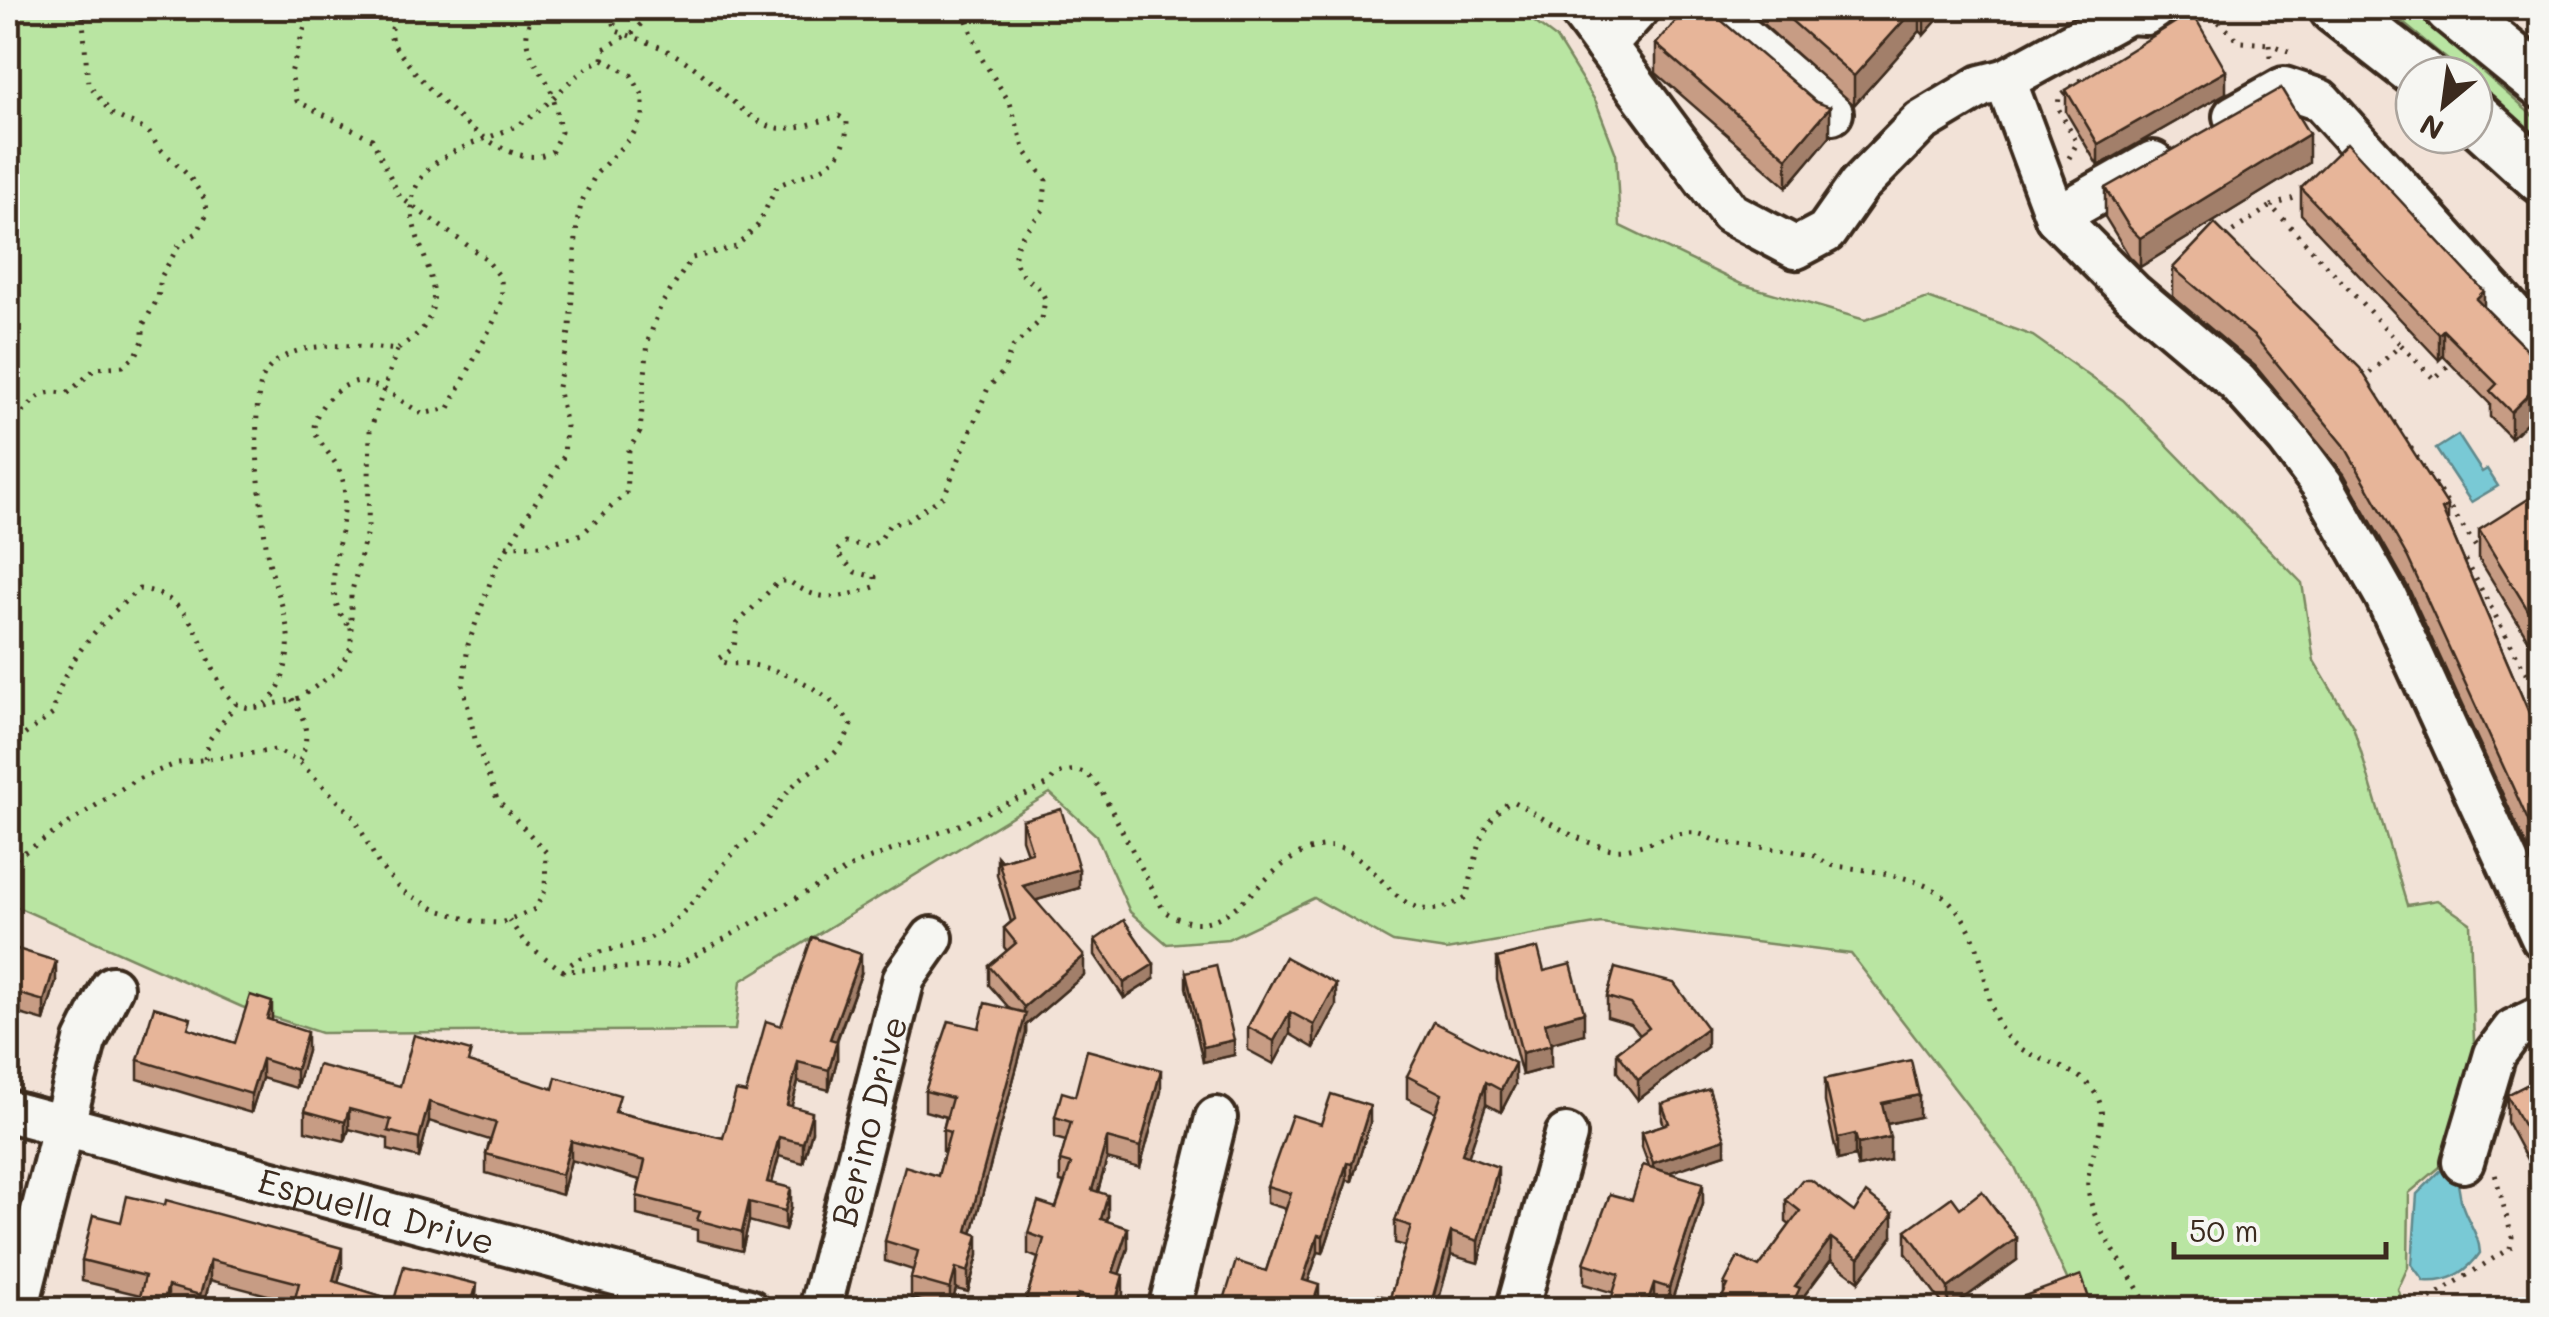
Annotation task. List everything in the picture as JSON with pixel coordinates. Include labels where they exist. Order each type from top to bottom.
[{"type":"main road","points":[[2335,8],[2395,55]]},
{"type":"main road","points":[[2450,8],[2542,83]]},
{"type":"main road","points":[[2494,134],[2542,178]]},
{"type":"street","points":[[1578,8],[1730,213],[1796,248],[1826,232],[1859,185],[1921,122],[1981,86],[2005,80],[2138,9]]},
{"type":"street","points":[[1605,45],[1639,8]]},
{"type":"street","points":[[1710,8],[1832,112]]},
{"type":"street","points":[[2005,80],[2056,217],[2132,293],[2236,382],[2288,439],[2323,486],[2386,597],[2542,938]]},
{"type":"street","points":[[2056,217],[2284,88],[2320,100],[2542,346]]},
{"type":"street","name":"Berino Drive","points":[[820,1310],[904,978],[932,938]]},
{"type":"street","points":[[18,1310],[84,1041],[112,987]]},
{"type":"street","points":[[2463,1162],[2495,1054],[2527,1023]]},
{"type":"street","name":"Espuella Drive","points":[[8,1111],[749,1310]]},
{"type":"street","points":[[1169,1310],[1216,1118]]},
{"type":"street","points":[[1517,1310],[1566,1135]]},
{"type":"path","points":[[8,428],[36,395],[52,390],[66,394],[96,368],[124,366],[136,355],[143,324],[158,298],[161,276],[180,243],[197,233],[207,214],[206,201],[189,176],[158,148],[148,131],[112,114],[88,84],[82,8]]},
{"type":"path","points":[[310,8],[291,73],[292,93],[297,101],[372,140],[392,187],[413,208],[492,264],[501,278],[502,300],[449,408],[422,414],[382,388],[368,382],[350,383],[321,408],[313,423],[342,475],[343,536],[332,600],[336,613],[351,628]]},
{"type":"path","points":[[401,8],[390,33],[398,51],[440,98],[487,139],[517,156],[544,156],[552,151],[561,132],[552,95],[524,38],[534,8]]},
{"type":"path","points":[[506,546],[542,545],[582,534],[616,506],[626,493],[630,449],[640,432],[644,357],[660,305],[692,258],[736,247],[758,226],[777,186],[826,170],[838,160],[847,134],[847,120],[839,116],[794,128],[774,128],[748,116],[735,99],[689,63],[656,43],[616,31],[610,8]]},
{"type":"path","points":[[603,59],[604,49],[657,8]]},
{"type":"path","points":[[563,971],[573,960],[648,938],[672,922],[741,845],[755,837],[762,820],[784,801],[797,782],[836,753],[851,724],[823,693],[761,667],[729,665],[718,659],[734,648],[738,624],[779,582],[789,581],[805,596],[814,597],[848,596],[874,587],[875,576],[855,572],[836,552],[845,542],[869,547],[880,540],[890,524],[907,520],[944,496],[988,388],[1004,371],[1011,349],[1042,319],[1046,299],[1020,268],[1017,245],[1021,233],[1043,210],[1046,180],[1025,151],[1010,104],[982,60],[962,8]]},
{"type":"path","points":[[2204,8],[2241,42],[2268,44]]},
{"type":"path","points":[[8,747],[53,714],[58,684],[74,656],[139,589],[170,597],[190,617],[220,688],[236,704],[258,708],[292,700],[338,670],[351,647],[351,595],[368,526],[370,431],[397,350],[425,326],[434,302],[432,278],[413,208],[418,181],[439,162],[476,140],[487,139],[530,118],[580,70],[603,59]]},
{"type":"path","points":[[8,863],[134,780],[178,763],[276,750],[299,762],[354,816],[379,865],[402,891],[435,910],[477,922],[508,920],[535,909],[544,891],[546,852],[497,799],[475,738],[463,685],[468,645],[506,546],[564,456],[566,426],[559,376],[570,327],[576,222],[582,201],[596,174],[632,136],[643,116],[642,96],[631,74],[603,59]]},
{"type":"path","points":[[2066,170],[2076,143],[2058,108],[2059,96],[2099,69]]},
{"type":"path","points":[[2208,247],[2271,206],[2311,192]]},
{"type":"path","points":[[2271,206],[2434,379],[2460,354]]},
{"type":"path","points":[[2224,236],[2238,251]]},
{"type":"path","points":[[2365,377],[2401,345]]},
{"type":"path","points":[[258,708],[270,701],[279,686],[289,646],[267,552],[255,398],[266,372],[282,358],[322,346],[397,350]]},
{"type":"path","points":[[2351,363],[2365,377],[2476,547]]},
{"type":"path","points":[[2449,564],[2490,539]]},
{"type":"path","points":[[2463,555],[2542,703]]},
{"type":"path","points":[[292,700],[304,717],[308,736],[299,762]]},
{"type":"path","points":[[205,759],[209,740],[236,704]]},
{"type":"path","points":[[508,920],[524,944],[563,971],[678,966],[860,862],[955,827],[1049,784],[1054,774],[1079,770],[1090,774],[1101,790],[1164,910],[1181,922],[1210,922],[1232,912],[1269,874],[1315,847],[1338,845],[1361,860],[1397,898],[1425,909],[1448,908],[1466,896],[1486,826],[1495,810],[1512,801],[1575,836],[1611,850],[1696,833],[1717,841],[1815,856],[1832,866],[1852,865],[1932,888],[1946,898],[1969,924],[1988,976],[1998,1024],[2010,1040],[2082,1079],[2096,1094],[2102,1112],[2088,1167],[2088,1192],[2096,1219],[2148,1310]]},
{"type":"path","points":[[2405,1310],[2498,1260]]},
{"type":"green space","points":[[8,8],[1516,8],[1556,38],[1596,102],[1616,154],[1620,226],[1741,284],[1865,320],[1928,298],[2033,336],[2123,400],[2302,583],[2314,661],[2353,726],[2407,905],[2437,900],[2470,923],[2475,1073],[2447,1161],[2409,1193],[2408,1267],[2398,1289],[2405,1309],[2081,1309],[2015,1167],[1851,954],[1601,923],[1446,950],[1393,942],[1314,898],[1228,939],[1167,944],[1130,912],[1096,835],[1050,793],[741,981],[735,1030],[321,1033],[242,1007],[8,903]]},
{"type":"green space","points":[[2385,8],[2408,8],[2463,55],[2442,55]]},
{"type":"green space","points":[[2494,82],[2541,123],[2541,141],[2494,100]]},
{"type":"water","points":[[2458,435],[2482,472],[2487,469],[2498,486],[2471,502],[2436,449]]},
{"type":"water","points":[[2450,1161],[2480,1253],[2456,1275],[2424,1281],[2412,1265],[2417,1194]]},
{"type":"building","points":[[1687,8],[1707,8],[1816,102],[1830,107],[1787,158],[1656,44]]},
{"type":"building","points":[[1777,8],[1915,8],[1854,76]]},
{"type":"building","points":[[2192,12],[2226,71],[2098,144],[2066,90]]},
{"type":"building","points":[[2281,88],[2309,134],[2140,238],[2129,227],[2105,188]]},
{"type":"building","points":[[2347,143],[2484,291],[2476,299],[2542,365],[2542,381],[2511,412],[2490,391],[2497,384],[2443,330],[2439,334],[2301,188]]},
{"type":"building","points":[[2215,224],[2360,368],[2448,506],[2442,509],[2542,737],[2542,851],[2408,558],[2344,445],[2255,337],[2173,268]]},
{"type":"building","points":[[2533,496],[2537,502],[2542,500],[2542,633],[2479,530]]},
{"type":"building","points":[[1061,809],[1079,869],[1023,886],[1084,956],[1024,1007],[989,966],[1016,943],[1004,928],[1015,919],[997,856],[1001,861],[1032,852],[1022,820]]},
{"type":"building","points":[[1124,920],[1154,964],[1124,983],[1095,940]]},
{"type":"building","points":[[812,937],[861,954],[830,1039],[837,1041],[829,1070],[798,1062],[787,1105],[812,1112],[803,1143],[779,1137],[767,1182],[791,1188],[785,1211],[749,1202],[742,1232],[697,1220],[700,1212],[637,1196],[645,1161],[571,1141],[562,1175],[486,1154],[496,1123],[429,1102],[419,1139],[388,1131],[391,1120],[349,1109],[345,1122],[305,1111],[318,1065],[400,1086],[414,1035],[471,1051],[468,1062],[553,1089],[556,1077],[620,1095],[615,1112],[723,1138],[736,1091],[746,1093],[766,1021],[781,1026]]},
{"type":"building","points":[[8,946],[56,961],[44,1001],[10,991],[8,998]]},
{"type":"building","points":[[1538,948],[1544,971],[1571,964],[1584,1012],[1545,1023],[1551,1045],[1522,1053],[1497,958]]},
{"type":"building","points":[[1285,957],[1336,984],[1314,1025],[1290,1012],[1274,1041],[1248,1027]]},
{"type":"building","points":[[1216,965],[1234,1040],[1203,1047],[1186,972]]},
{"type":"building","points":[[1615,968],[1674,983],[1707,1028],[1638,1080],[1617,1052],[1649,1028],[1631,1004],[1607,997]]},
{"type":"building","points":[[250,995],[272,1002],[267,1019],[307,1032],[296,1070],[262,1059],[251,1094],[138,1060],[154,1007],[191,1018],[188,1028],[235,1043]]},
{"type":"building","points":[[985,1003],[1026,1013],[967,1231],[978,1235],[968,1272],[956,1268],[950,1289],[911,1278],[918,1251],[885,1241],[905,1166],[938,1176],[950,1132],[943,1130],[952,1098],[925,1091],[949,1021],[979,1028]]},
{"type":"building","points":[[1434,1022],[1515,1063],[1501,1090],[1486,1082],[1462,1154],[1498,1167],[1478,1241],[1451,1232],[1430,1307],[1438,1310],[1374,1310],[1378,1295],[1390,1298],[1411,1226],[1395,1221],[1442,1094],[1407,1076]]},
{"type":"building","points":[[1087,1050],[1161,1070],[1140,1147],[1107,1138],[1092,1190],[1108,1195],[1101,1219],[1128,1228],[1113,1272],[1123,1275],[1115,1304],[1078,1294],[1073,1310],[1042,1310],[1025,1304],[1044,1239],[1028,1233],[1038,1202],[1056,1208],[1071,1164],[1060,1161],[1071,1122],[1055,1117],[1062,1092],[1075,1096]]},
{"type":"building","points":[[1911,1060],[1919,1095],[1882,1103],[1890,1137],[1858,1144],[1855,1134],[1838,1138],[1825,1079]]},
{"type":"building","points":[[2542,1077],[2542,1161],[2507,1095]]},
{"type":"building","points":[[1709,1089],[1725,1139],[1653,1163],[1642,1132],[1669,1123],[1662,1104]]},
{"type":"building","points":[[1331,1094],[1370,1106],[1352,1164],[1347,1163],[1323,1236],[1318,1235],[1303,1280],[1319,1285],[1311,1310],[1221,1310],[1236,1261],[1266,1271],[1291,1193],[1267,1186],[1292,1115],[1321,1124]]},
{"type":"building","points":[[1643,1165],[1703,1183],[1669,1288],[1654,1283],[1645,1310],[1608,1310],[1619,1274],[1584,1263],[1610,1194],[1632,1200]]},
{"type":"building","points":[[1802,1180],[1811,1180],[1854,1212],[1866,1193],[1893,1214],[1859,1258],[1831,1238],[1795,1286],[1800,1288],[1789,1310],[1716,1310],[1738,1257],[1759,1267],[1800,1211],[1786,1200]]},
{"type":"building","points":[[1982,1191],[2017,1238],[1948,1288],[1906,1230],[1952,1197],[1960,1208]]},
{"type":"building","points":[[127,1196],[165,1205],[166,1200],[342,1248],[333,1281],[394,1300],[404,1266],[477,1284],[469,1310],[292,1310],[299,1283],[210,1260],[200,1295],[168,1286],[161,1310],[137,1310],[145,1276],[82,1260],[93,1215],[121,1222]]},
{"type":"building","points":[[2081,1275],[2091,1304],[2073,1310],[1996,1310],[1995,1307]]},
{"type":"building","points":[[553,1302],[578,1310],[551,1310]]}]
